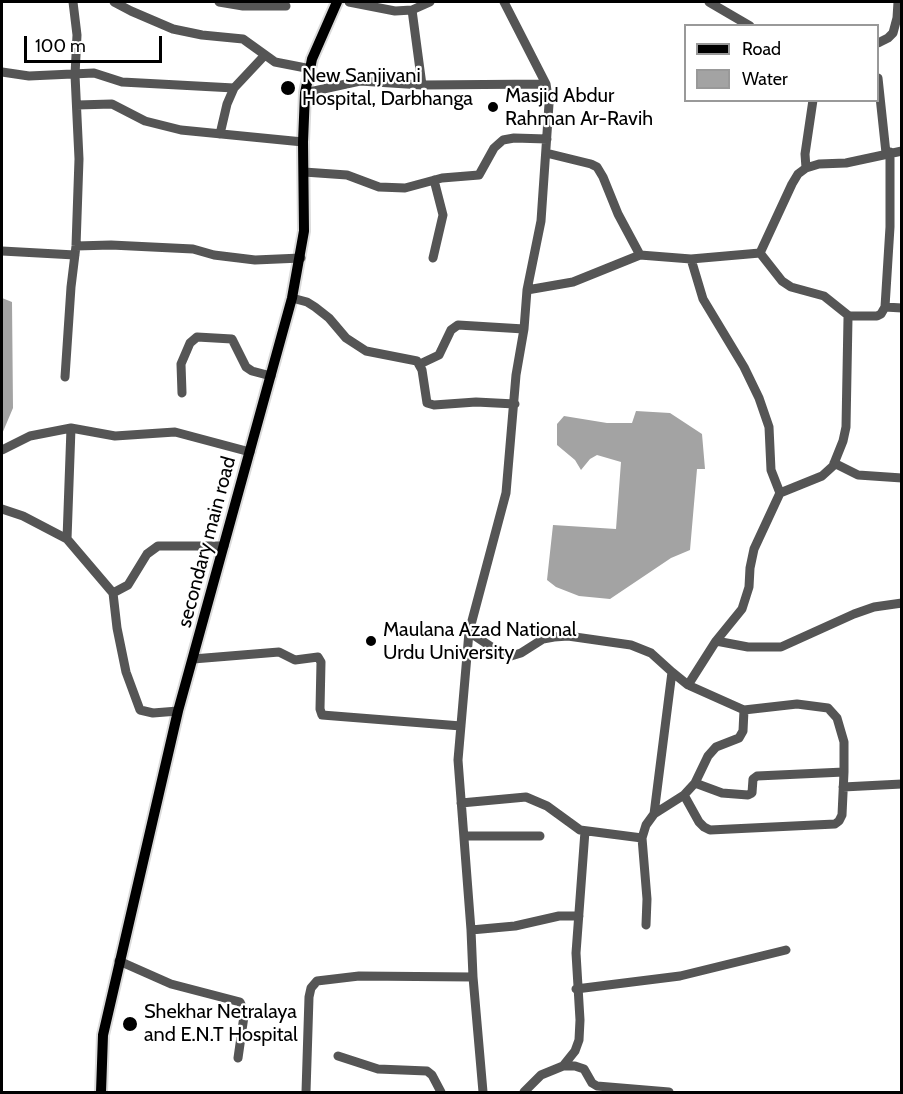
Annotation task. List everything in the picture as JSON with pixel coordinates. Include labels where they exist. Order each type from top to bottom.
[{"type":"main road","name":"secondary main road","points":[[101,1092],[103,1035],[178,711],[271,376],[301,258],[304,231],[305,93],[312,59],[337,2]]},
{"type":"street","points":[[65,378],[76,250],[79,159],[75,75],[77,35],[73,2]]},
{"type":"street","points":[[114,2],[133,6],[188,33],[243,39],[264,56],[283,64],[311,69]]},
{"type":"street","points":[[219,2],[243,6],[286,6]]},
{"type":"street","points":[[349,2],[388,10],[412,10],[430,2]]},
{"type":"street","points":[[483,1092],[458,760],[470,632],[506,493],[516,375],[524,329],[527,290],[542,220],[549,104],[546,84],[504,2]]},
{"type":"street","points":[[709,2],[746,24]]},
{"type":"street","points":[[728,14],[729,2]]},
{"type":"street","points":[[879,43],[893,33],[898,2]]},
{"type":"street","points":[[412,10],[422,85]]},
{"type":"street","points":[[220,134],[227,104],[234,88],[264,56]]},
{"type":"street","points":[[2,72],[29,76],[94,73],[122,81],[234,88]]},
{"type":"street","points":[[305,93],[360,81],[422,85],[546,84]]},
{"type":"street","points":[[760,253],[782,281],[790,287],[824,296],[849,316],[881,314],[885,307],[890,227],[888,153],[879,86]]},
{"type":"street","points":[[806,168],[805,154],[813,102]]},
{"type":"street","points":[[77,105],[112,104],[158,125],[303,142]]},
{"type":"street","points":[[304,172],[347,175],[379,187],[392,189],[418,186],[434,180],[479,175],[494,148],[503,140],[547,139]]},
{"type":"street","points":[[760,253],[792,184],[798,174],[806,168],[819,164],[846,163],[902,151]]},
{"type":"street","points":[[546,153],[597,167],[640,255]]},
{"type":"street","points":[[433,258],[443,215],[434,180]]},
{"type":"street","points":[[2,251],[76,250],[111,245],[193,249],[213,255],[255,260],[301,258]]},
{"type":"street","points":[[527,290],[573,282],[640,255],[691,259],[760,253]]},
{"type":"street","points":[[691,259],[703,299],[744,367],[766,417],[771,439],[771,470],[780,493]]},
{"type":"street","points":[[292,298],[315,307],[329,318],[346,338],[366,351],[380,356],[413,360],[420,364]]},
{"type":"street","points":[[885,307],[902,308]]},
{"type":"street","points":[[688,685],[716,640],[742,609],[749,587],[754,549],[780,493],[815,480],[828,471],[834,463],[846,427],[849,316]]},
{"type":"street","points":[[420,364],[439,355],[451,330],[458,325],[524,329]]},
{"type":"street","points":[[183,393],[181,363],[192,340],[197,337],[232,339],[246,366],[271,376]]},
{"type":"street","points":[[420,364],[425,400],[430,404],[476,402],[514,404]]},
{"type":"street","points":[[68,539],[71,428]]},
{"type":"street","points":[[2,450],[30,436],[71,428],[115,436],[175,432],[250,452]]},
{"type":"street","points":[[834,463],[858,475],[902,478]]},
{"type":"street","points":[[2,509],[23,516],[68,539],[113,593],[126,672],[140,711],[153,713],[178,711]]},
{"type":"street","points":[[113,593],[128,585],[147,554],[158,546],[224,546]]},
{"type":"street","points":[[716,640],[748,647],[781,647],[854,614],[874,607],[902,603]]},
{"type":"street","points":[[470,632],[496,650],[511,656],[521,653],[543,639],[554,637],[576,636],[631,645],[651,653],[688,685],[744,710],[797,704],[828,708],[834,712],[842,730],[844,742],[842,814],[839,821],[828,826],[710,830],[699,822],[684,795]]},
{"type":"street","points":[[194,659],[275,652],[283,653],[295,660],[318,657],[321,662],[320,710],[322,715],[461,726]]},
{"type":"street","points":[[654,814],[672,672]]},
{"type":"street","points":[[646,925],[647,899],[642,838],[646,825],[654,814],[684,795],[695,783],[708,756],[720,744],[735,741],[742,734],[744,710]]},
{"type":"street","points":[[695,783],[722,793],[748,795],[752,793],[753,779],[757,776],[844,772]]},
{"type":"street","points":[[843,787],[902,784]]},
{"type":"street","points":[[461,803],[526,797],[547,806],[580,830],[642,838]]},
{"type":"street","points":[[563,1066],[575,1051],[579,1040],[576,953],[585,831]]},
{"type":"street","points":[[464,836],[540,836]]},
{"type":"street","points":[[471,930],[515,926],[559,916],[579,916]]},
{"type":"street","points":[[576,989],[680,975],[786,950]]},
{"type":"street","points":[[119,961],[171,984],[240,1002],[244,1016],[238,1058]]},
{"type":"street","points":[[306,1092],[309,997],[316,981],[359,976],[473,977]]},
{"type":"street","points":[[338,1056],[378,1069],[427,1071],[432,1075],[441,1092]]},
{"type":"street","points":[[524,1092],[541,1075],[563,1066],[582,1068],[592,1083],[597,1086],[669,1092]]},
{"type":"water","points":[[2,298],[12,302],[13,408],[2,434]]},
{"type":"water","points":[[636,411],[670,413],[702,434],[705,469],[697,469],[690,550],[671,558],[610,599],[579,596],[556,587],[547,580],[553,525],[616,529],[621,462],[597,455],[590,459],[581,470],[575,460],[557,445],[557,424],[564,416],[607,423],[632,423]]},
{"type":"place","name":"New Sanjivani Hospital, Darbhanga","points":[[288,88]]},
{"type":"place","name":"Masjid Abdur Rahman Ar-Ravih","points":[[493,107]]},
{"type":"place","name":"Maulana Azad National Urdu University","points":[[371,641]]},
{"type":"place","name":"Shekhar Netralaya and E.N.T Hospital","points":[[130,1024]]}]
